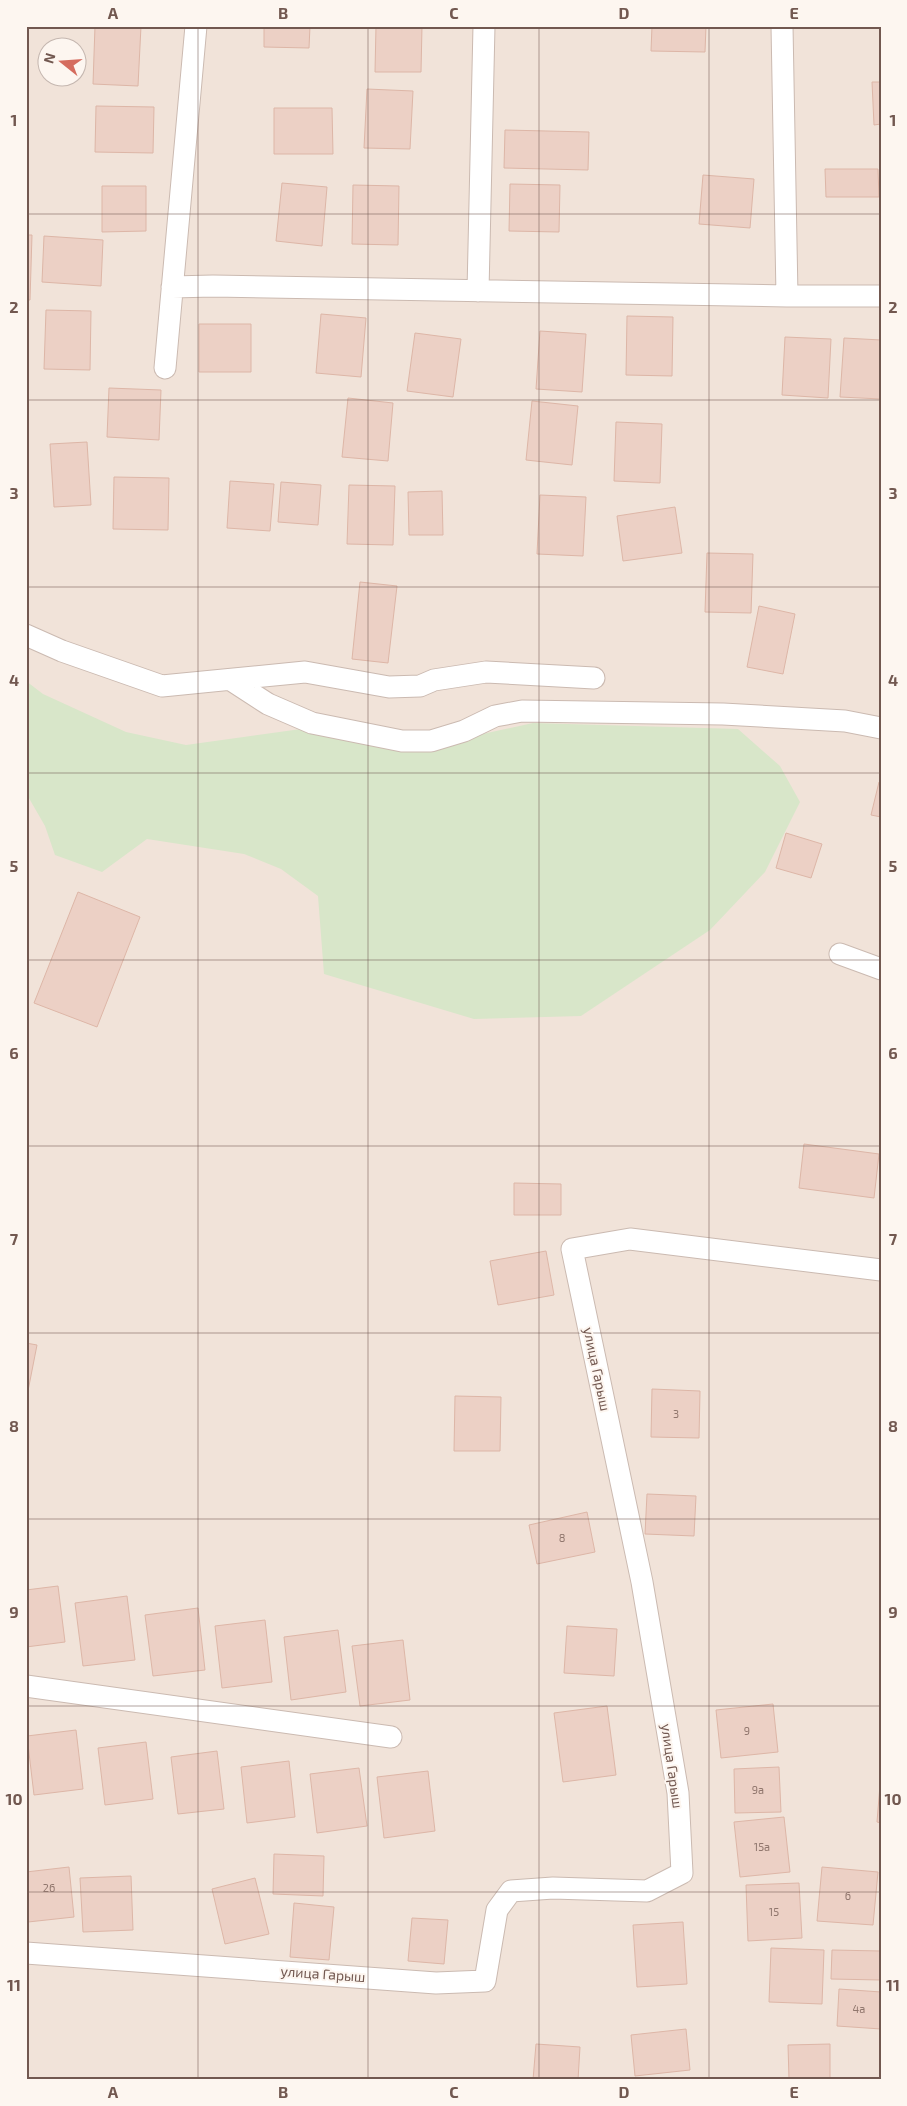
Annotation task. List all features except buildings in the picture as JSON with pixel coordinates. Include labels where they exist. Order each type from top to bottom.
[{"type":"street","points":[[165,368],[196,26]]},
{"type":"street","points":[[478,291],[484,26]]},
{"type":"street","points":[[782,26],[786,296]]},
{"type":"street","points":[[172,287],[213,286],[881,296]]},
{"type":"street","points":[[26,635],[62,651],[162,686],[305,672],[388,687],[420,686],[434,680],[486,672],[594,678]]},
{"type":"street","points":[[231,680],[268,704],[312,723],[402,741],[431,741],[464,731],[495,716],[522,711],[723,714],[845,721],[881,728]]},
{"type":"street","points":[[840,954],[881,969]]},
{"type":"street","name":"улица Гарыш","points":[[26,1953],[436,1982],[485,1981],[497,1910],[511,1891],[554,1888],[647,1891],[682,1873],[678,1793],[642,1582],[572,1250],[630,1240],[881,1270]]},
{"type":"street","points":[[26,1686],[391,1737]]},
{"type":"shaded area","points":[[26,26],[881,26],[881,2080],[26,2080]]},
{"type":"green space","points":[[26,681],[43,694],[126,732],[186,745],[301,729],[437,747],[533,723],[738,729],[780,766],[800,802],[765,872],[710,930],[581,1016],[474,1019],[324,974],[318,896],[281,869],[244,854],[147,839],[102,872],[55,855],[45,826],[26,793]]}]
